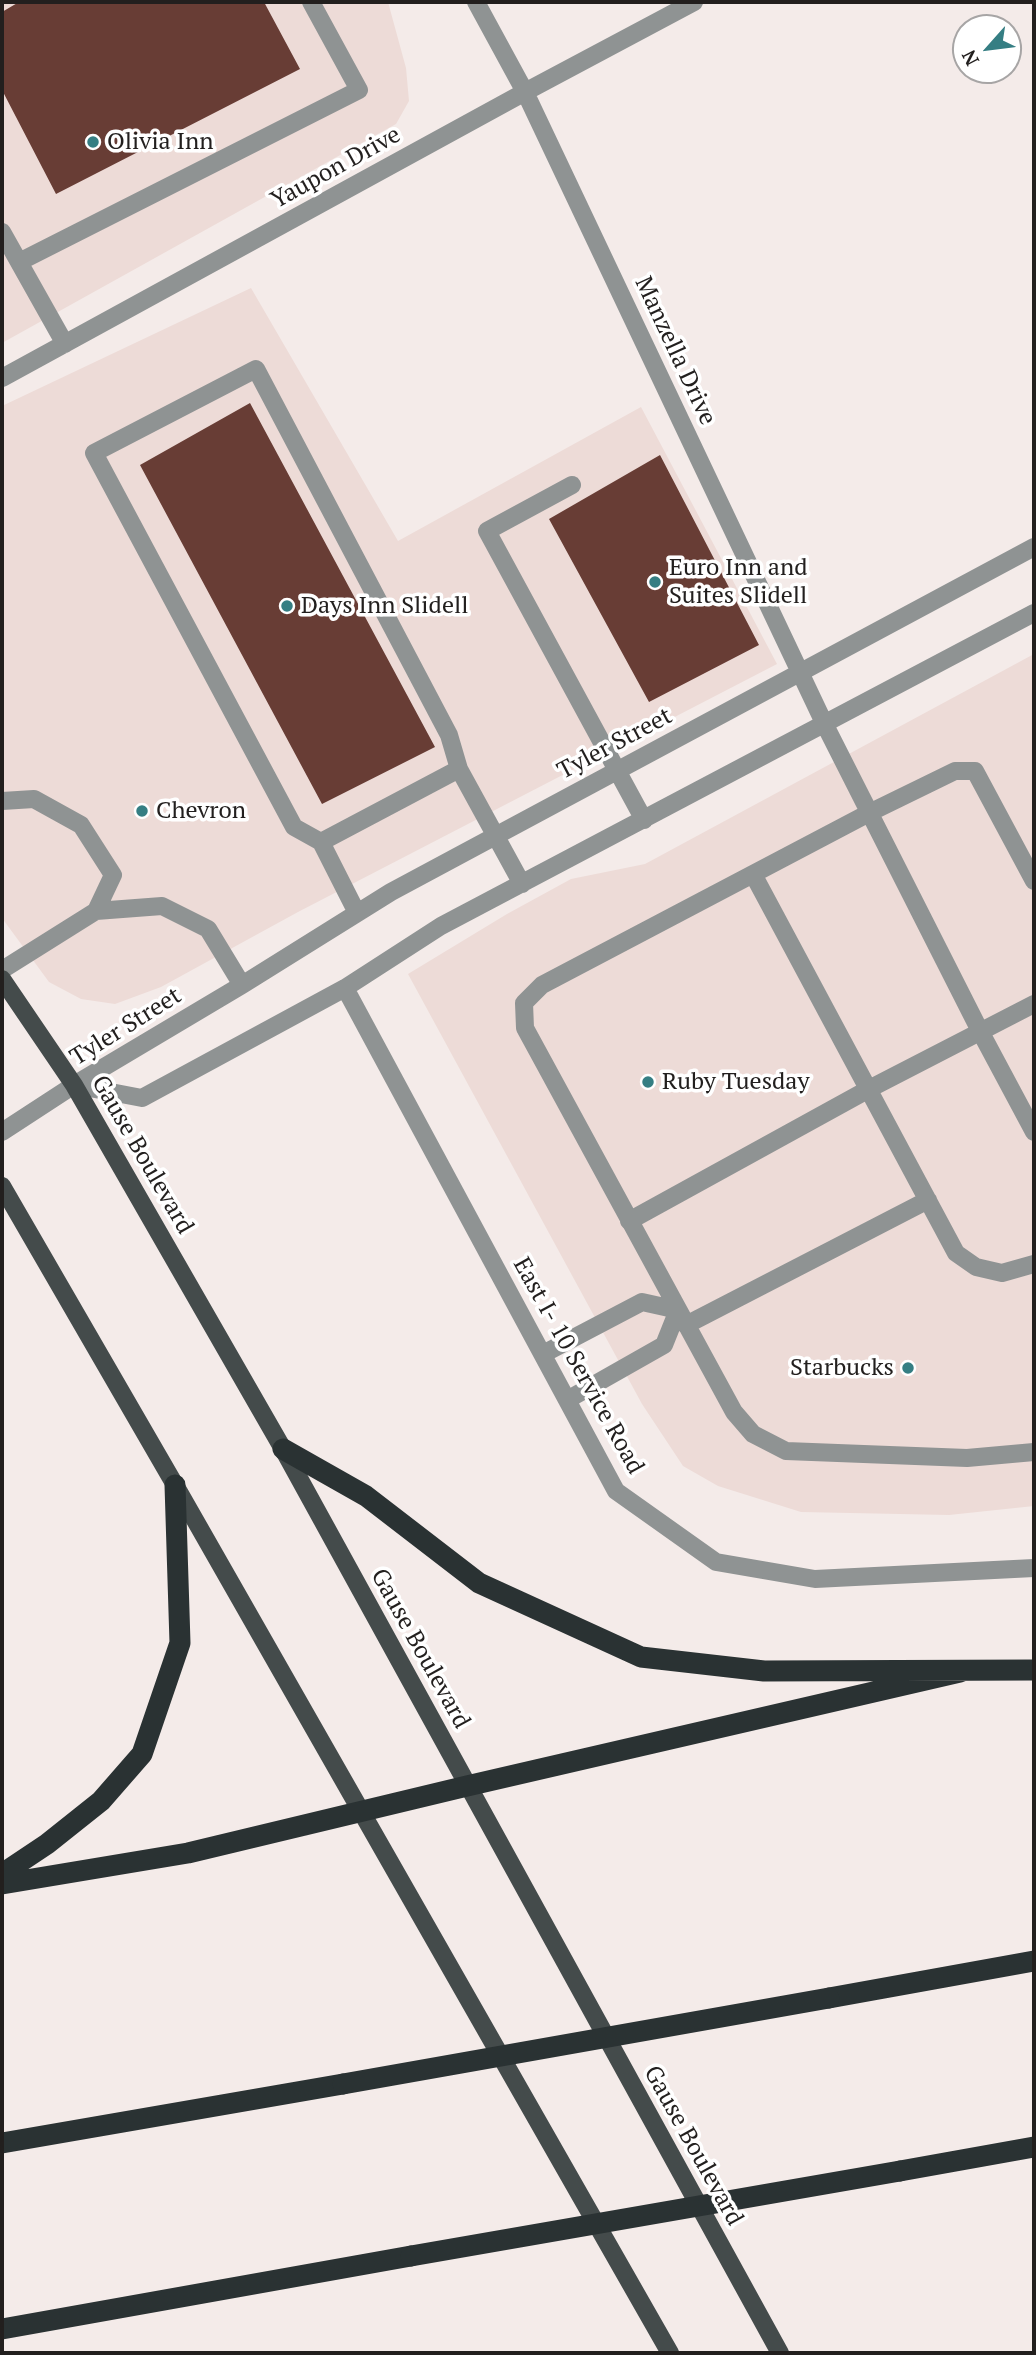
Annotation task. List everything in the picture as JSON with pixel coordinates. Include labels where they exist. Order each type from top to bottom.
[{"type":"highway","points":[[284,1449],[366,1496],[478,1583],[641,1657],[764,1671],[1034,1670]]},
{"type":"highway","points":[[2,1874],[47,1844],[101,1801],[142,1755],[180,1643],[175,1485]]},
{"type":"highway","points":[[2,1884],[188,1853],[960,1672]]},
{"type":"highway","points":[[2,2143],[1034,1961]]},
{"type":"highway","points":[[2,2329],[1034,2147]]},
{"type":"main road","name":"Gause Boulevard","points":[[2,979],[74,1085],[284,1449],[780,2353]]},
{"type":"main road","points":[[2,1186],[670,2353]]},
{"type":"street","points":[[19,262],[359,90],[311,2]]},
{"type":"street","name":"Manzella Drive","points":[[477,2],[525,92],[825,725],[1034,1132]]},
{"type":"street","name":"Yaupon Drive","points":[[2,378],[694,2]]},
{"type":"street","points":[[2,232],[65,344]]},
{"type":"street","points":[[357,913],[321,842],[294,827],[94,453],[256,369],[449,735],[459,769],[522,884]]},
{"type":"street","points":[[572,485],[487,531],[644,820]]},
{"type":"street","name":"Tyler Street","points":[[74,1085],[391,892],[1034,547]]},
{"type":"street","name":"Tyler Street","points":[[74,1085],[142,1097],[345,988],[441,926],[1034,613]]},
{"type":"street","points":[[321,842],[459,769]]},
{"type":"street","points":[[1034,881],[975,771],[955,771],[869,813],[542,985],[524,1003],[524,1028],[734,1412],[753,1434],[786,1451],[967,1458],[1034,1452]]},
{"type":"street","points":[[2,801],[34,799],[81,825],[113,875],[96,911]]},
{"type":"street","points":[[753,874],[956,1253],[976,1267],[1002,1273],[1034,1264]]},
{"type":"street","points":[[2,971],[96,911],[162,906],[208,929],[242,985]]},
{"type":"street","name":"East I- 10 Service Road","points":[[345,988],[616,1491],[716,1562],[815,1579],[1034,1568]]},
{"type":"street","points":[[629,1221],[869,1089],[1034,1004]]},
{"type":"street","points":[[2,1132],[74,1085]]},
{"type":"street","points":[[567,1400],[664,1345],[682,1317],[928,1200]]},
{"type":"street","points":[[543,1354],[642,1302],[682,1317]]},
{"type":"shaded area","points":[[2,2],[388,2],[406,68],[409,101],[396,124],[2,343]]},
{"type":"shaded area","points":[[251,288],[398,541],[641,407],[777,664],[298,912],[161,987],[115,1004],[81,999],[49,982],[2,918],[2,406]]},
{"type":"shaded area","points":[[1034,654],[1034,1506],[949,1515],[801,1512],[718,1486],[683,1466],[642,1404],[408,974],[571,879],[645,864]]},
{"type":"building","name":"Olivia Inn","points":[[19,2],[264,2],[300,69],[56,194],[2,90],[2,12]]},
{"type":"building","name":"Days Inn Slidell","points":[[250,403],[435,747],[322,804],[140,465]]},
{"type":"building","name":"Euro Inn and Suites Slidell","points":[[660,455],[759,645],[649,702],[549,519]]},
{"type":"place","name":"Olivia Inn","points":[[93,142]]},
{"type":"place","name":"Euro Inn and Suites Slidell","points":[[655,582]]},
{"type":"place","name":"Days Inn Slidell","points":[[287,606]]},
{"type":"place","name":"Chevron","points":[[142,811]]},
{"type":"place","name":"Ruby Tuesday","points":[[648,1082]]},
{"type":"place","name":"Starbucks","points":[[908,1368]]}]
